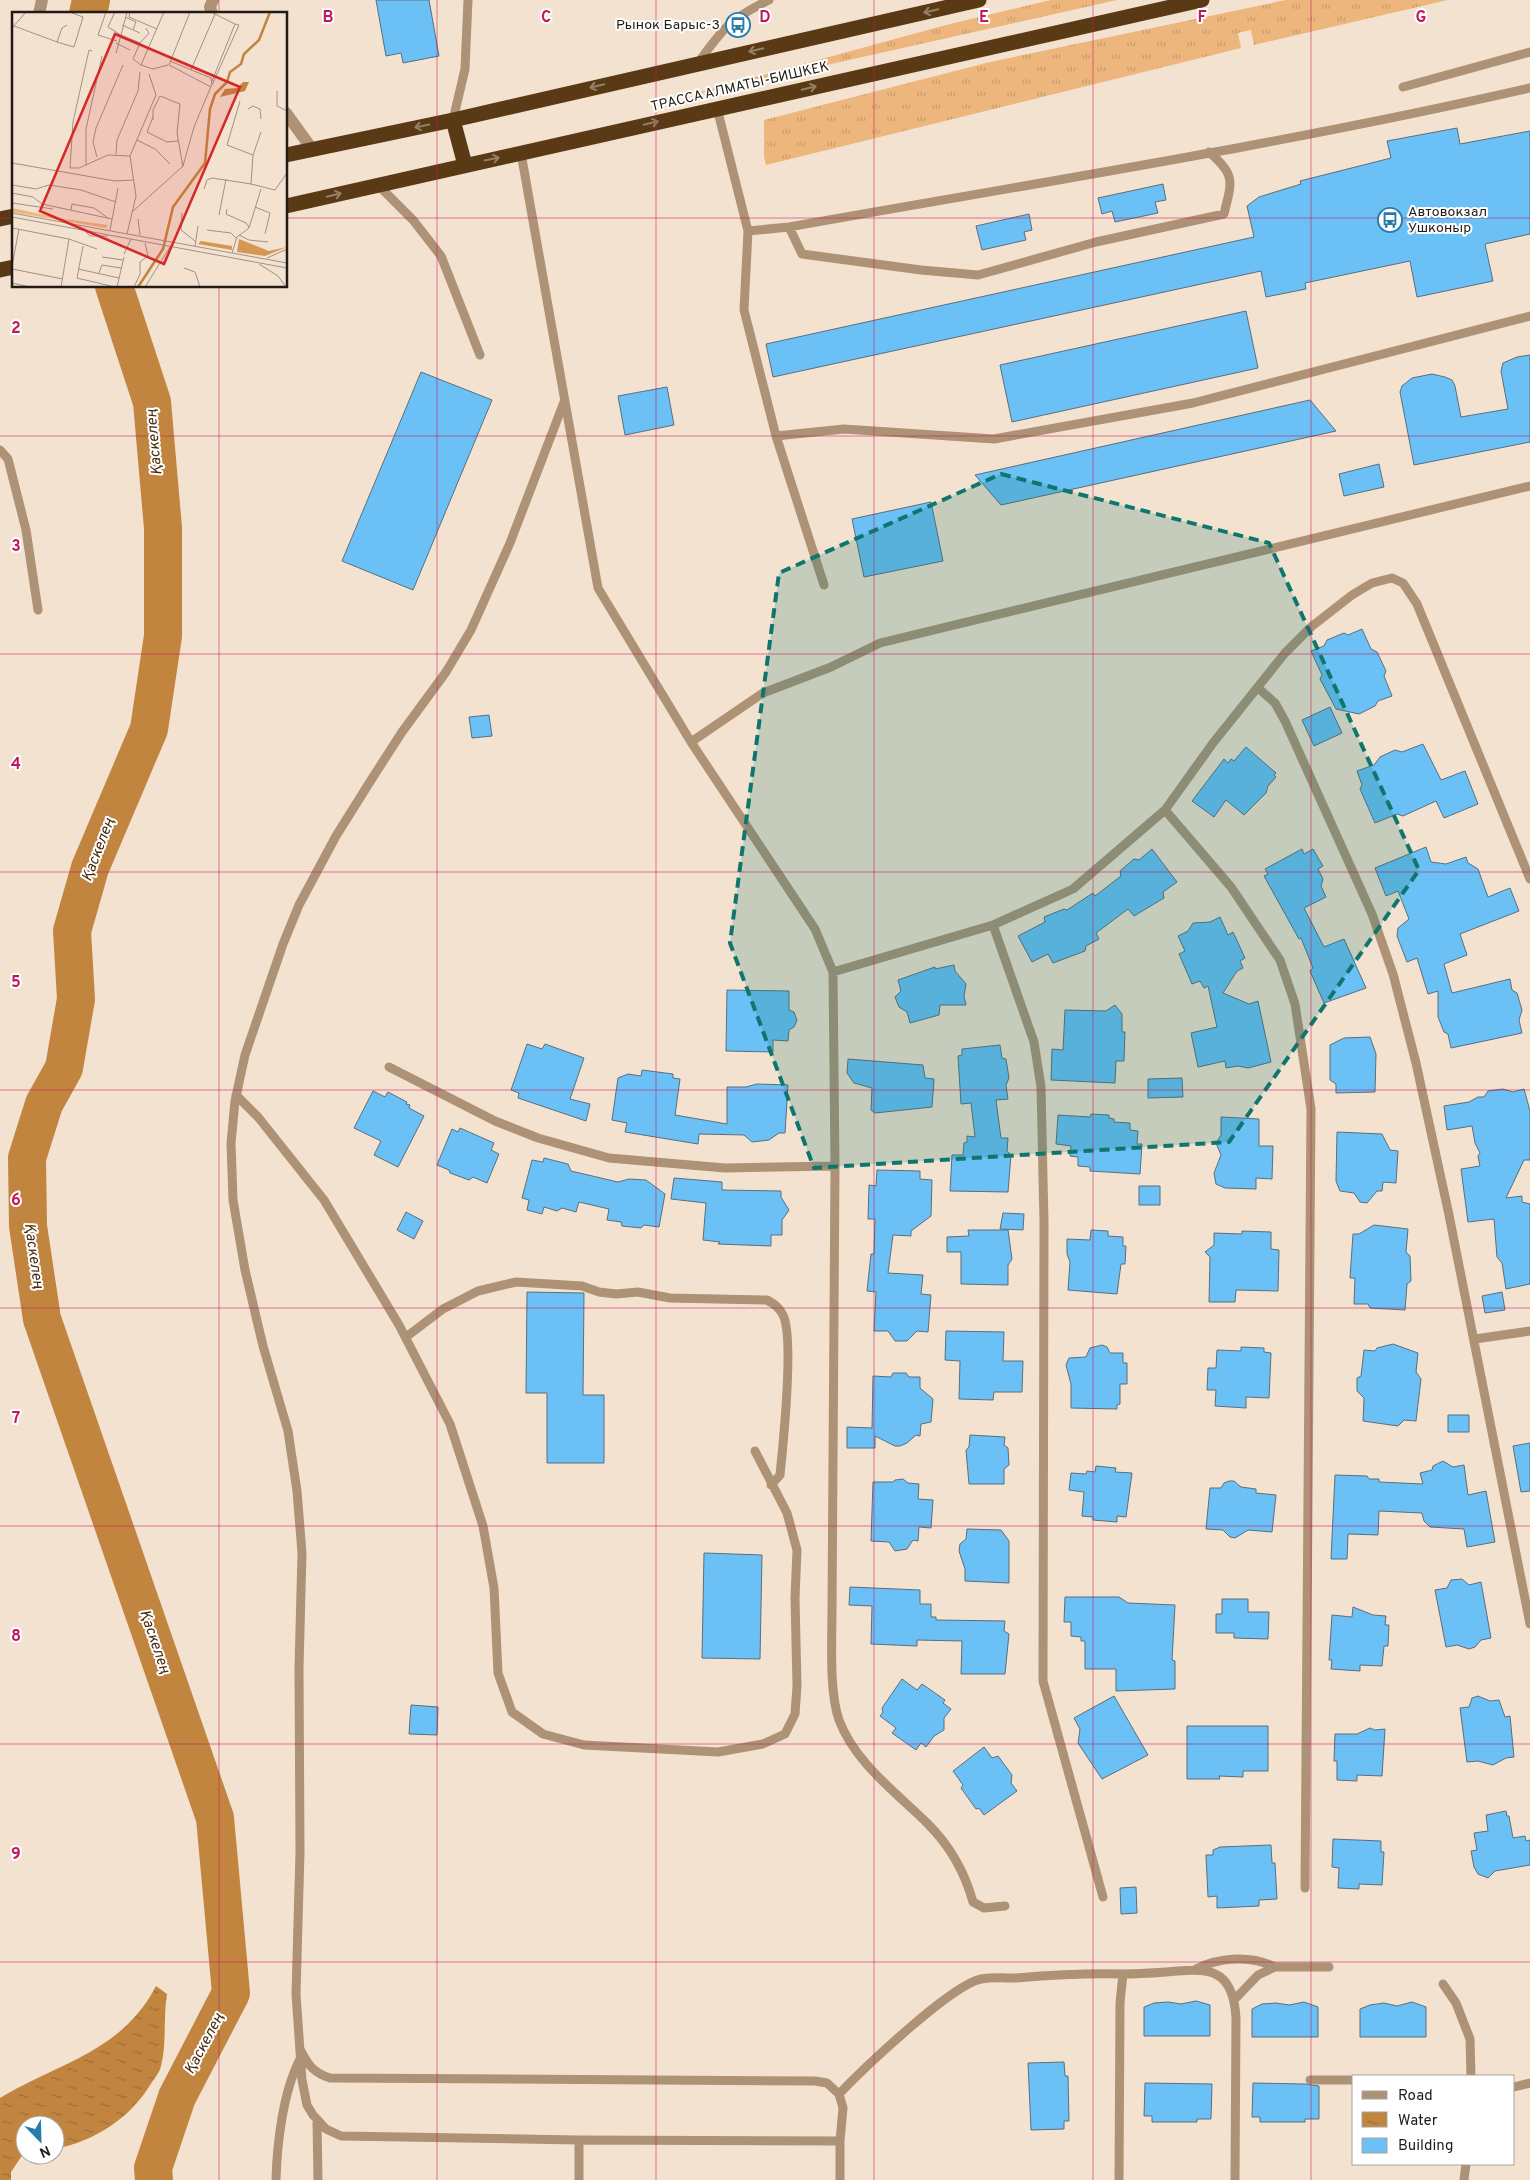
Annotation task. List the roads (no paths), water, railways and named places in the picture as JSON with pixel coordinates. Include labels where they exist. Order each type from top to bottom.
[{"type":"highway","name":"ТРАССА АЛМАТЫ-БИШКЕК","points":[[288,206],[1202,0]]},
{"type":"highway","points":[[288,155],[453,120],[972,1]]},
{"type":"highway","points":[[453,120],[464,165]]},
{"type":"street","points":[[211,12],[210,7],[213,0]]},
{"type":"street","points":[[288,116],[312,149]]},
{"type":"lane","points":[[453,120],[466,69],[468,0]]},
{"type":"lane","points":[[698,63],[722,29],[744,12],[769,0]]},
{"type":"lane","points":[[1403,87],[1530,52]]},
{"type":"lane","points":[[748,231],[789,227],[1209,152],[1448,107],[1530,88]]},
{"type":"lane","points":[[718,108],[748,231],[744,310],[776,436],[824,585]]},
{"type":"lane","points":[[789,227],[802,254],[921,270],[978,275],[1096,242],[1224,214],[1231,186],[1226,166],[1209,152]]},
{"type":"lane","points":[[521,153],[598,588],[690,742],[815,929],[833,972],[835,1166],[832,1610],[833,1682],[839,1720],[855,1747],[880,1778],[929,1826],[954,1856],[967,1880],[974,1902],[984,1908],[1005,1906]]},
{"type":"lane","points":[[378,185],[413,220],[441,256],[480,355]]},
{"type":"lane","points":[[776,436],[844,429],[994,439],[1192,403],[1530,316]]},
{"type":"lane","points":[[564,402],[510,542],[471,630],[446,672],[402,732],[336,836],[299,905],[283,944],[245,1055],[236,1095],[231,1143],[233,1200],[245,1270],[261,1336],[288,1431],[297,1490],[302,1553],[299,1668],[300,1852],[296,1994],[300,2054],[307,2106],[326,2129],[340,2136],[579,2140],[840,2141]]},
{"type":"lane","points":[[0,450],[8,459],[26,530],[38,610]]},
{"type":"lane","points":[[690,742],[763,693],[831,667],[880,643],[1530,486]]},
{"type":"lane","points":[[833,972],[993,925],[1073,889],[1165,810],[1213,744],[1285,653],[1332,609],[1372,583],[1392,578],[1404,583],[1416,604],[1530,879]]},
{"type":"lane","points":[[1258,688],[1275,703],[1285,721],[1372,914],[1393,974],[1416,1063],[1475,1339],[1530,1624]]},
{"type":"lane","points":[[1165,810],[1231,888],[1280,960],[1295,1004],[1311,1109],[1305,1888]]},
{"type":"lane","points":[[993,925],[1034,1042],[1041,1088],[1044,1222],[1042,1682],[1103,1897]]},
{"type":"lane","points":[[389,1067],[495,1121],[538,1138],[609,1158],[724,1168],[835,1166]]},
{"type":"lane","points":[[236,1095],[258,1117],[324,1200],[406,1337],[450,1424],[483,1526],[494,1588],[498,1673],[512,1712],[543,1734],[584,1745],[718,1752],[763,1744],[785,1734],[795,1714],[795,1598],[798,1550],[787,1513],[755,1451]]},
{"type":"lane","points":[[406,1337],[452,1305],[478,1291],[516,1282],[582,1286],[599,1292],[616,1294],[638,1292],[670,1298],[767,1300],[778,1307],[784,1317],[787,1332],[781,1466],[780,1475],[771,1485]]},
{"type":"lane","points":[[1475,1339],[1530,1331]]},
{"type":"lane","points":[[1195,1969],[1210,1962],[1236,1959],[1263,1961],[1275,1967]]},
{"type":"lane","points":[[1235,1998],[1258,1975],[1275,1967],[1329,1967]]},
{"type":"lane","points":[[839,2094],[872,2062],[939,2004],[963,1987],[981,1979],[1077,1973],[1123,1974],[1195,1969],[1214,1972],[1228,1983],[1235,1998],[1235,2180]]},
{"type":"lane","points":[[1119,2180],[1120,2003],[1123,1974]]},
{"type":"lane","points":[[1443,1984],[1456,2003],[1470,2039],[1471,2075]]},
{"type":"lane","points":[[300,2054],[310,2068],[320,2075],[330,2078],[815,2081],[827,2084],[839,2094],[843,2108],[840,2141],[840,2180]]},
{"type":"lane","points":[[276,2180],[288,2093],[300,2054]]},
{"type":"lane","points":[[1310,2080],[1352,2080]]},
{"type":"lane","points":[[1515,2083],[1529,2083]]},
{"type":"lane","points":[[1515,2087],[1529,2083]]},
{"type":"lane","points":[[317,2120],[318,2180]]},
{"type":"lane","points":[[579,2140],[579,2180]]},
{"type":"lane","points":[[1464,2180],[1466,2165]]},
{"type":"water","points":[[156,1986],[167,1994],[164,2048],[160,2070],[134,2107],[98,2134],[65,2146],[65,2115],[15,2115],[16,2165],[11,2172],[11,2180],[0,2180],[0,2098],[87,2054],[125,2026],[142,2008]]},
{"type":"waterway","name":"Қаскелең","points":[[88,12],[91,0]]},
{"type":"waterway","name":"Қаскелең","points":[[115,288],[152,402],[163,528],[163,636],[149,729],[90,868],[72,931],[76,999],[64,1068],[44,1104],[27,1158],[28,1226],[42,1319],[215,1818],[231,1993],[177,2097],[153,2168],[154,2180]]},
{"type":"place","name":"Рынок Барыс-3","points":[[738,25]]},
{"type":"place","name":"Автовокзал Ушконыр","points":[[1390,220]]}]
